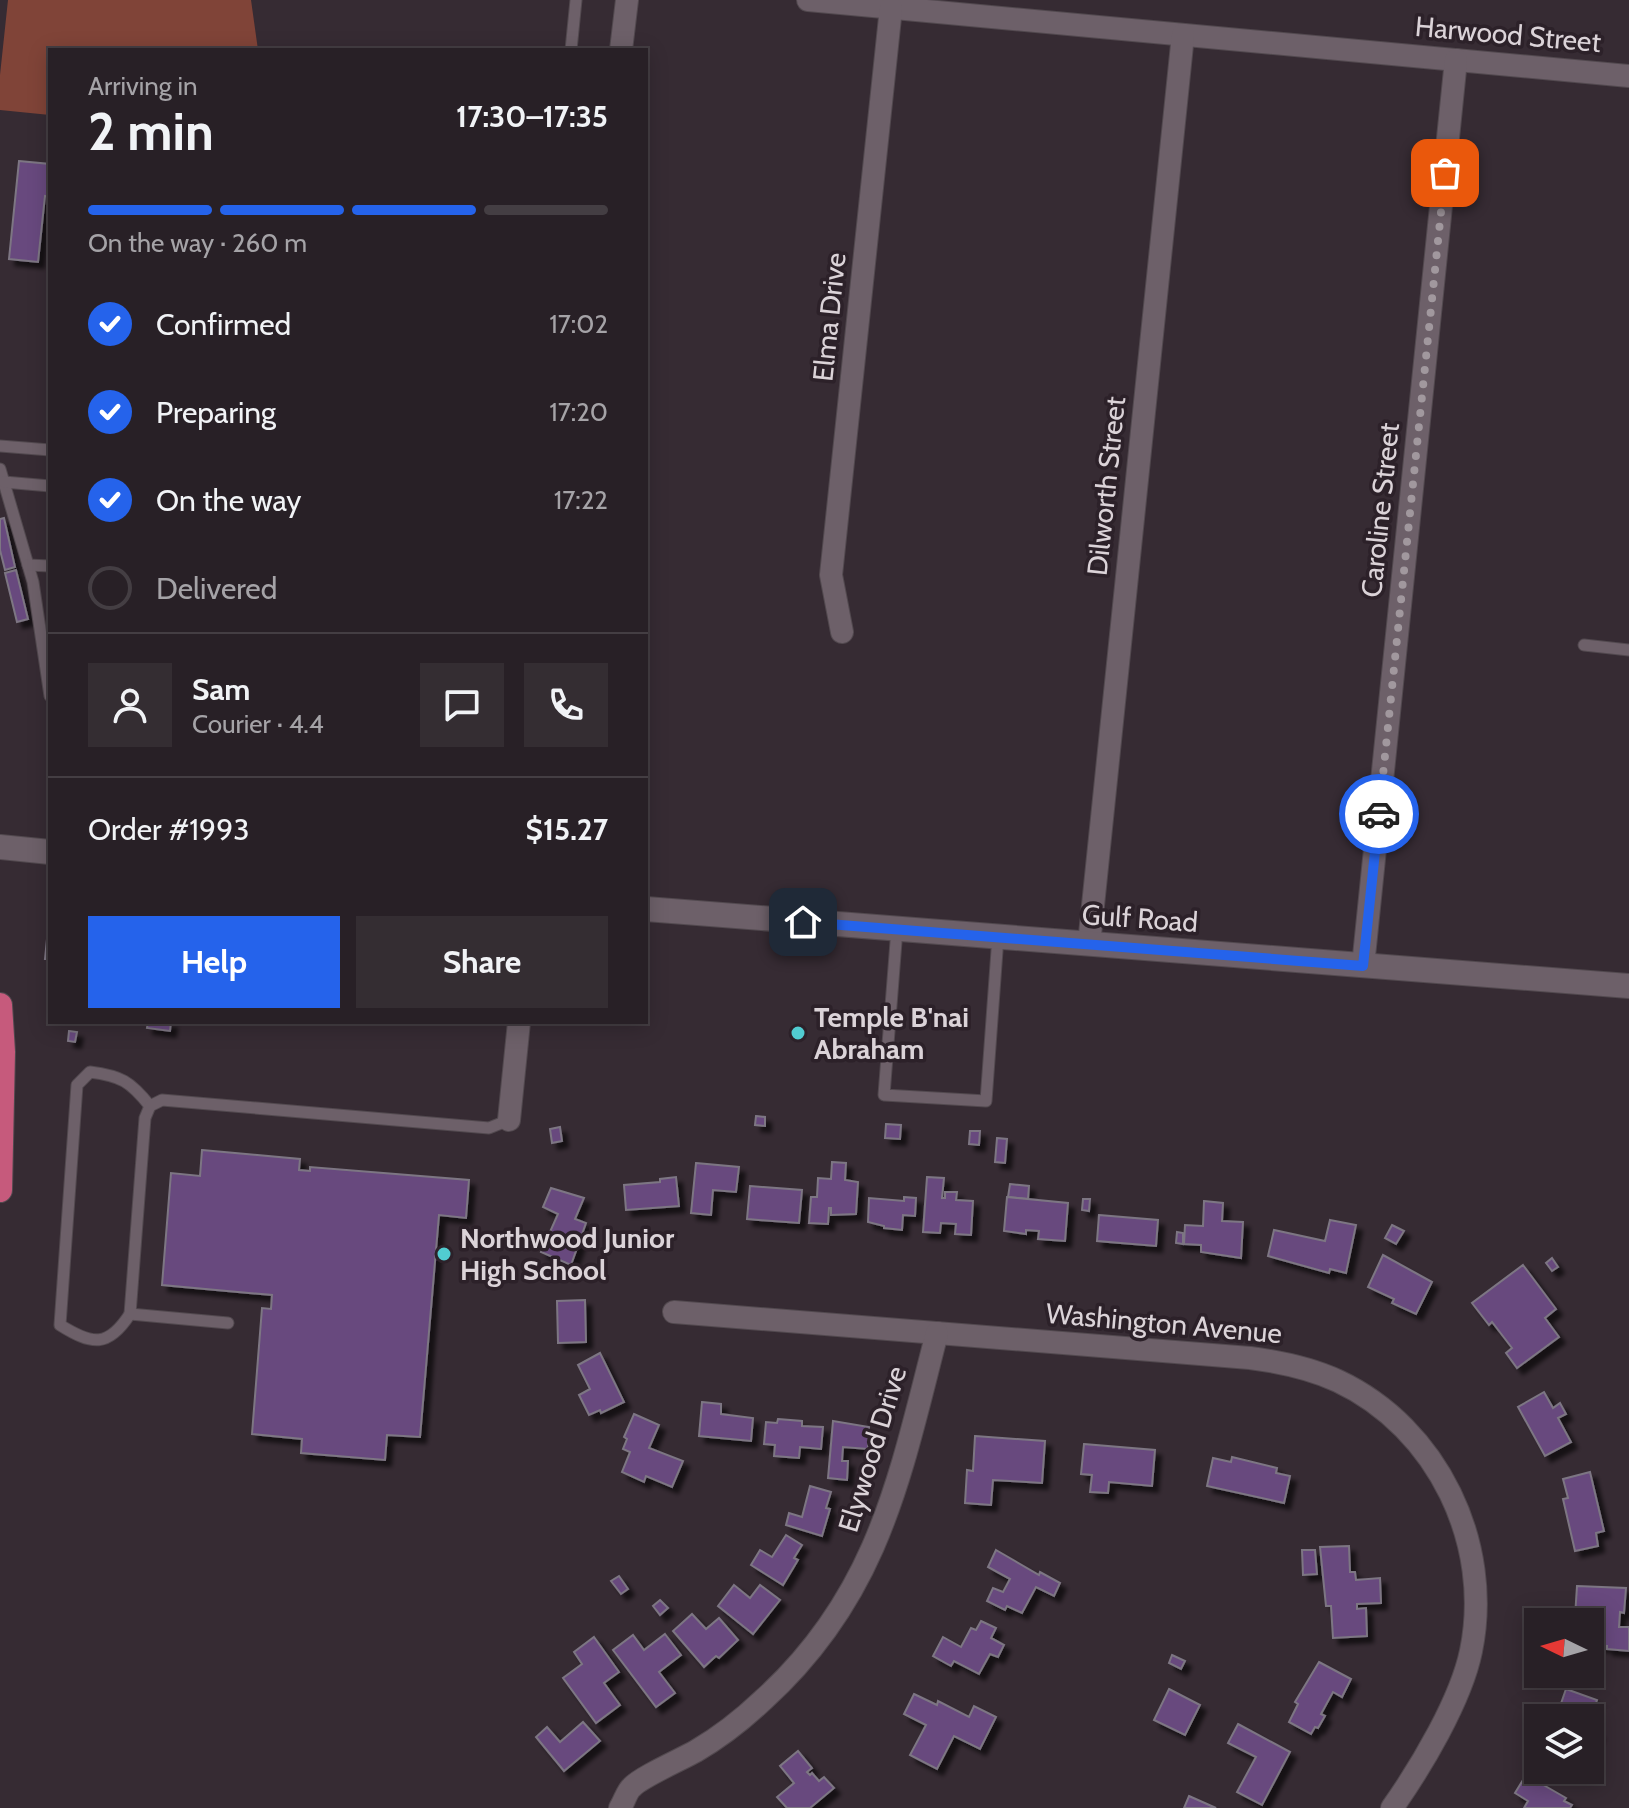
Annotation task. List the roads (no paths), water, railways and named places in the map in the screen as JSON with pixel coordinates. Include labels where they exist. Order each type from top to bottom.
[{"type":"highway","points":[[0,1005],[3,1052],[0,1190]]},
{"type":"street","points":[[621,48],[627,0]]},
{"type":"street","name":"Harwood Street","points":[[808,0],[1629,76]]},
{"type":"street","name":"Elma Drive","points":[[842,632],[831,575],[891,8]]},
{"type":"street","name":"Dilworth Street","points":[[1089,944],[1183,35]]},
{"type":"street","name":"Caroline Street","points":[[1363,966],[1456,60]]},
{"type":"street","points":[[0,847],[48,852]]},
{"type":"street","name":"Gulf Road","points":[[648,909],[1629,986]]},
{"type":"street","points":[[509,1120],[519,1024]]},
{"type":"street","name":"Washington Avenue","points":[[674,1312],[1280,1362],[1321,1374],[1359,1393],[1408,1433],[1446,1484],[1463,1523],[1473,1564],[1476,1607],[1471,1649],[1459,1690],[1451,1709],[1392,1808]]},
{"type":"street","name":"Elywood Drive","points":[[620,1808],[632,1787],[699,1749],[764,1699],[820,1638],[844,1604],[882,1531],[896,1493],[937,1333]]},
{"type":"lane","points":[[571,48],[576,0]]},
{"type":"lane","points":[[0,446],[48,450]]},
{"type":"lane","points":[[0,469],[33,582],[48,683]]},
{"type":"lane","points":[[4,482],[48,486]]},
{"type":"lane","points":[[28,565],[48,566]]},
{"type":"lane","points":[[1584,645],[1629,650]]},
{"type":"lane","points":[[897,929],[884,1095],[986,1101],[998,937]]},
{"type":"lane","points":[[150,1106],[135,1087],[117,1076],[90,1072],[77,1085],[60,1325],[79,1337],[100,1341],[118,1333],[130,1314],[145,1118],[150,1106],[162,1100],[489,1128],[509,1120]]},
{"type":"lane","points":[[130,1314],[228,1323]]},
{"type":"place","name":"Temple B'nai Abraham","points":[[798,1033]]},
{"type":"place","name":"Northwood Junior High School","points":[[444,1254]]}]
